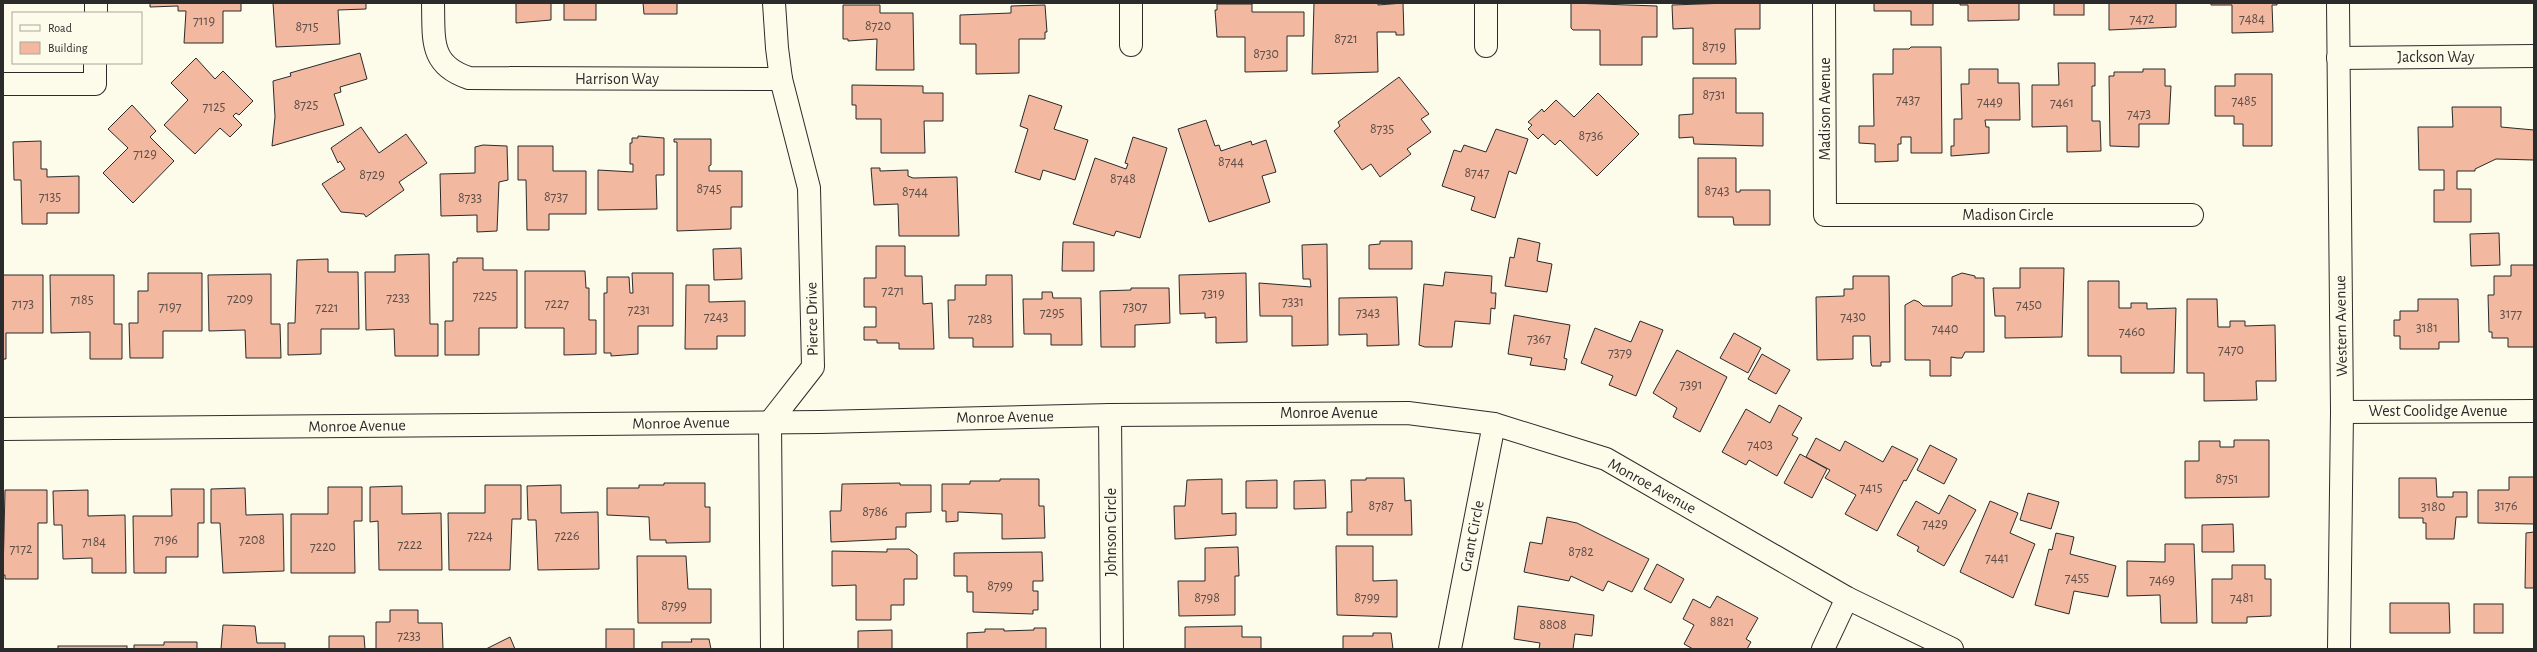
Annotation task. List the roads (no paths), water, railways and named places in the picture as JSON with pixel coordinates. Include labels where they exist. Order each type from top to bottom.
[{"type":"street","name":"Harrison Way","points":[[433,3],[436,49],[450,80],[469,78],[781,79]]},
{"type":"street","name":"Pierce Drive","points":[[770,422],[813,367],[809,188],[781,79],[776,48],[774,3]]},
{"type":"street","points":[[1131,3],[1131,45]]},
{"type":"street","points":[[1486,3],[1486,46]]},
{"type":"street","name":"Madison Avenue","points":[[1824,3],[1825,215]]},
{"type":"street","name":"Western Avenue","points":[[2338,3],[2342,412],[2340,649]]},
{"type":"street","name":"Jackson Way","points":[[2338,58],[2534,56]]},
{"type":"street","points":[[3,84],[95,84],[95,64]]},
{"type":"street","name":"Madison Circle","points":[[1825,215],[2192,215]]},
{"type":"street","name":"West Coolidge Avenue","points":[[2342,412],[2534,411]]},
{"type":"street","name":"Monroe Avenue","points":[[3,429],[770,422],[1110,415],[1408,413],[1494,424],[1606,459],[1847,598],[1952,649]]},
{"type":"street","name":"Johnson Circle","points":[[1110,415],[1112,649]]},
{"type":"street","points":[[770,422],[772,649]]},
{"type":"street","name":"Grant Circle","points":[[1450,649],[1494,424]]},
{"type":"street","points":[[1823,649],[1847,598]]}]
